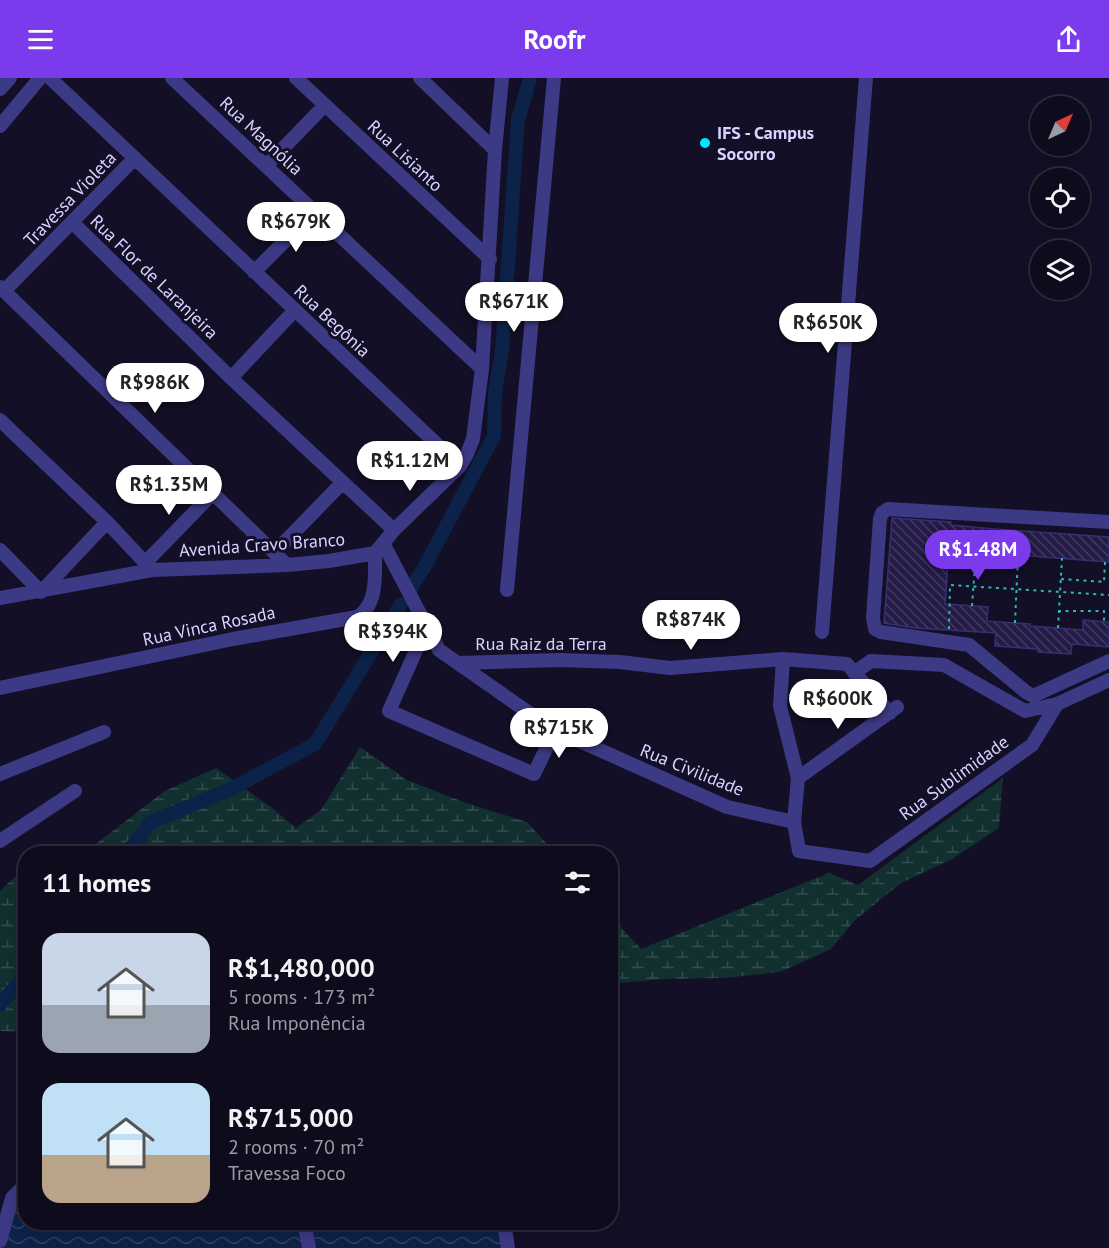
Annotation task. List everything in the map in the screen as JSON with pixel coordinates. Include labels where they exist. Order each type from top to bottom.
[{"type":"street","points":[[0,89],[10,78]]},
{"type":"street","points":[[0,126],[5,110],[40,78]]},
{"type":"street","name":"Rua Begônia","points":[[50,78],[460,466]]},
{"type":"street","name":"Rua Magnólia","points":[[172,78],[482,369]]},
{"type":"street","name":"Rua Lisianto","points":[[296,78],[490,259]]},
{"type":"street","points":[[420,78],[495,150]]},
{"type":"street","points":[[379,548],[394,530],[460,466],[473,439],[482,369],[495,150],[502,78]]},
{"type":"street","points":[[507,590],[554,78]]},
{"type":"street","points":[[822,632],[866,78]]},
{"type":"street","points":[[266,166],[324,106]]},
{"type":"street","name":"Travessa Violeta","points":[[2,289],[73,223],[135,158]]},
{"type":"street","points":[[254,272],[315,211]]},
{"type":"street","name":"Rua Flor de Laranjeira","points":[[73,223],[231,378],[394,530]]},
{"type":"street","points":[[2,289],[287,565]]},
{"type":"street","points":[[231,378],[295,310]]},
{"type":"street","points":[[0,420],[107,522],[149,566],[214,492]]},
{"type":"street","points":[[275,552],[342,483]]},
{"type":"street","points":[[1109,522],[888,510],[882,513],[880,519],[873,618],[875,629],[881,632],[969,645],[1033,696],[1109,661]]},
{"type":"street","points":[[0,550],[41,591],[107,522]]},
{"type":"street","name":"Avenida Cravo Branco","points":[[0,598],[149,566],[287,565],[329,561],[379,548]]},
{"type":"street","name":"Rua Civilidade","points":[[379,548],[439,650],[555,730],[727,807],[794,822]]},
{"type":"street","name":"Rua Vinca Rosada","points":[[0,688],[233,639],[357,617],[369,606],[374,588],[379,548]]},
{"type":"street","points":[[426,628],[389,711],[534,774],[555,730]]},
{"type":"street","points":[[783,658],[780,706],[798,778],[794,822]]},
{"type":"street","name":"Rua Raiz da Terra","points":[[458,663],[560,660],[620,662],[670,668],[783,658],[847,664],[893,710],[798,778]]},
{"type":"street","points":[[854,673],[871,661],[944,665],[1025,711],[1057,704],[1109,680]]},
{"type":"street","name":"Rua Sublimidade","points":[[794,822],[799,851],[870,861],[1032,745],[1057,704]]},
{"type":"street","points":[[0,774],[104,732]]},
{"type":"street","points":[[0,841],[75,791]]},
{"type":"street","points":[[0,1241],[12,1198],[18,1192]]},
{"type":"street","points":[[306,1230],[309,1248]]},
{"type":"street","points":[[505,1230],[508,1248]]},
{"type":"path","points":[[972,606],[976,551]]},
{"type":"path","points":[[1015,623],[1018,555]]},
{"type":"path","points":[[1058,628],[1062,558]]},
{"type":"path","points":[[1060,579],[1104,582],[1105,562]]},
{"type":"path","points":[[943,630],[949,630],[950,585],[1109,595]]},
{"type":"path","points":[[1058,610],[1104,611],[1104,621]]},
{"type":"green space","points":[[360,747],[407,780],[466,803],[527,822],[549,846],[93,846],[165,791],[216,768],[296,828],[321,810]]},
{"type":"green space","points":[[1003,778],[999,828],[952,859],[901,883],[854,921],[831,949],[780,972],[724,978],[663,979],[618,983],[618,924],[641,949],[829,873],[858,885]]},
{"type":"green space","points":[[18,874],[18,1032],[0,1031],[0,891]]},
{"type":"water","points":[[18,1201],[18,1230],[300,1230],[303,1248],[1,1248],[11,1211]]},
{"type":"water","points":[[310,1230],[498,1230],[502,1248],[313,1248]]},
{"type":"building","points":[[892,518],[951,522],[951,525],[995,529],[1109,537],[1109,562],[949,550],[945,604],[988,607],[987,621],[1030,624],[1030,626],[1083,630],[1083,620],[1109,622],[1109,647],[1072,644],[1071,654],[1038,652],[1038,649],[995,646],[996,633],[915,628],[884,623]]},
{"type":"waterway","points":[[411,588],[494,436],[495,392],[502,351],[518,120],[530,78]]},
{"type":"waterway","points":[[132,846],[151,822],[229,790],[315,744],[401,604]]},
{"type":"waterway","points":[[0,1005],[18,984]]},
{"type":"place","name":"IFS - Campus Socorro","points":[[705,143]]}]
